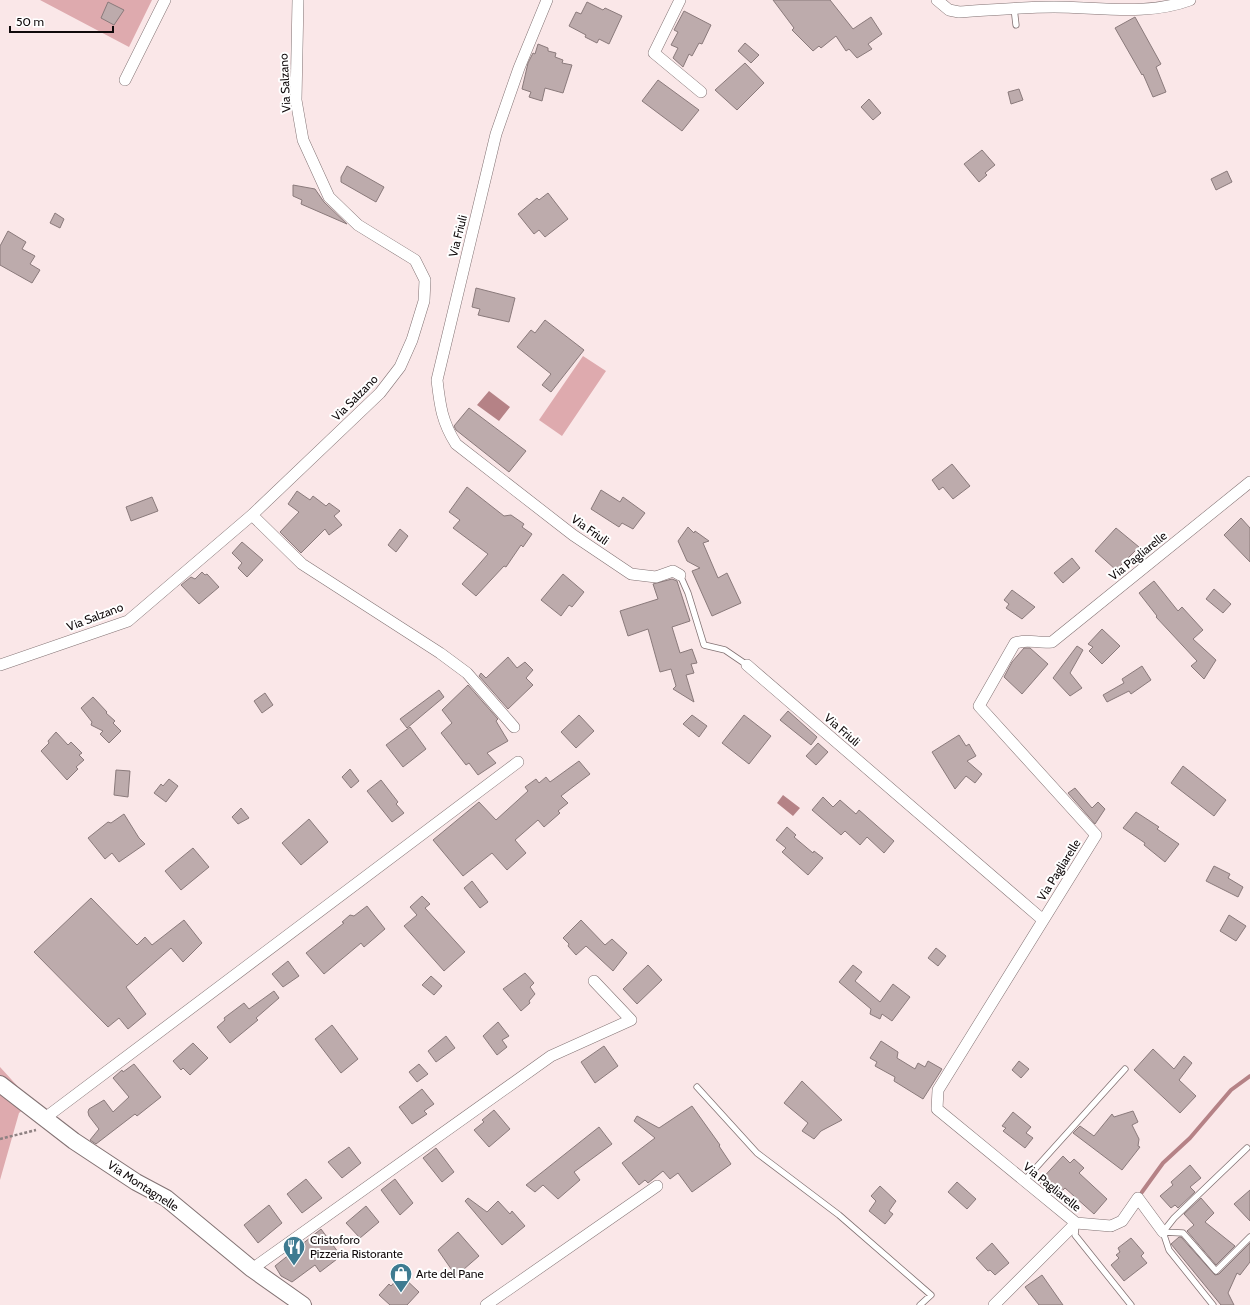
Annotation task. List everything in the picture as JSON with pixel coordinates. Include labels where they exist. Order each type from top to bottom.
[{"type":"street","points":[[125,80],[165,0]]},
{"type":"street","name":"Via Salzano","points":[[0,665],[128,621],[252,515],[380,393],[400,367],[412,340],[424,301],[425,280],[415,260],[358,225],[329,197],[303,140],[296,100],[298,0]]},
{"type":"street","name":"Via Friuli","points":[[547,0],[519,68],[496,134],[437,380],[440,405],[446,428],[456,444],[573,536],[631,574],[656,577],[673,571],[680,575]]},
{"type":"street","points":[[680,0],[654,53],[701,92]]},
{"type":"street","points":[[937,0],[949,10],[960,12],[1053,7],[1146,9],[1182,3],[1190,0]]},
{"type":"street","name":"Via Pagliarelle","points":[[994,1305],[1076,1224],[937,1109],[938,1090],[1096,835],[979,706],[1015,643],[1024,640],[1041,643],[1052,642],[1250,482]]},
{"type":"street","points":[[252,515],[302,564],[434,649],[467,673],[514,727]]},
{"type":"street","name":"Via Friuli","points":[[747,665],[1043,920]]},
{"type":"street","points":[[47,1120],[518,762]]},
{"type":"street","points":[[252,1269],[551,1056],[631,1020],[594,981]]},
{"type":"street","name":"Via Montagnelle","points":[[0,1084],[47,1120],[136,1182],[166,1198],[252,1269],[303,1305]]},
{"type":"street","points":[[486,1305],[657,1186]]},
{"type":"street","points":[[1076,1224],[1111,1226],[1122,1221],[1138,1198],[1163,1232]]},
{"type":"lane","points":[[1014,8],[1016,25]]},
{"type":"lane","name":"Via Friuli","points":[[680,575],[688,593],[704,645],[725,650],[747,665]]},
{"type":"lane","points":[[1024,1181],[1125,1069]]},
{"type":"lane","points":[[697,1087],[757,1153],[839,1215],[931,1295],[920,1305]]},
{"type":"lane","points":[[1163,1232],[1174,1218],[1247,1148]]},
{"type":"lane","points":[[1076,1224],[1075,1235],[1131,1305]]},
{"type":"lane","points":[[1163,1232],[1183,1233],[1216,1271],[1250,1237]]},
{"type":"lane","points":[[1163,1232],[1169,1250],[1213,1305]]},
{"type":"path","points":[[0,1139],[41,1129],[47,1120]]},
{"type":"shaded area","points":[[40,0],[152,0],[129,47]]},
{"type":"shaded area","points":[[583,356],[606,371],[562,436],[539,420]]},
{"type":"shaded area","points":[[489,391],[510,407],[499,421],[477,405]]},
{"type":"shaded area","points":[[783,795],[800,808],[793,816],[777,803]]},
{"type":"shaded area","points":[[0,1067],[32,1102],[19,1113],[0,1180]]},
{"type":"building","points":[[773,0],[830,0],[853,29],[871,17],[882,34],[868,44],[872,49],[857,58],[849,49],[846,51],[836,36],[821,48],[819,46],[813,51],[792,30],[794,28]]},
{"type":"building","points":[[108,2],[124,10],[114,25],[101,18]]},
{"type":"building","points":[[587,2],[603,10],[605,8],[622,16],[609,44],[599,39],[597,43],[569,26],[576,12],[581,14]]},
{"type":"building","points":[[684,11],[711,25],[702,44],[699,43],[692,56],[689,54],[683,67],[673,58],[678,48],[671,45],[678,32],[674,30]]},
{"type":"building","points":[[1135,17],[1161,64],[1156,67],[1166,92],[1153,97],[1143,74],[1142,75],[1115,28]]},
{"type":"building","points":[[745,43],[759,55],[751,63],[738,51]]},
{"type":"building","points":[[538,44],[548,48],[548,51],[556,53],[555,57],[563,60],[562,63],[572,65],[563,93],[545,88],[542,101],[529,97],[531,92],[522,89],[528,63],[533,53],[535,54]]},
{"type":"building","points":[[745,63],[764,83],[737,110],[715,90]]},
{"type":"building","points":[[658,80],[699,110],[682,131],[642,101]]},
{"type":"building","points":[[1019,89],[1023,100],[1011,104],[1008,92]]},
{"type":"building","points":[[869,99],[881,113],[873,120],[861,107]]},
{"type":"building","points":[[982,150],[995,165],[985,173],[987,175],[979,182],[964,164]]},
{"type":"building","points":[[347,166],[384,187],[376,202],[341,182],[341,177]]},
{"type":"building","points":[[1227,171],[1232,182],[1216,190],[1211,179]]},
{"type":"building","points":[[293,185],[315,189],[324,202],[347,224],[301,204],[302,200],[293,196]]},
{"type":"building","points":[[548,193],[568,219],[545,237],[539,230],[534,234],[518,214],[537,198],[539,200]]},
{"type":"building","points":[[55,213],[64,219],[60,228],[50,223]]},
{"type":"building","points":[[8,231],[26,242],[22,249],[35,256],[30,264],[40,270],[32,283],[0,265],[0,246]]},
{"type":"building","points":[[476,288],[515,298],[509,322],[478,315],[480,309],[472,307]]},
{"type":"building","points":[[545,320],[584,350],[551,392],[542,385],[551,374],[517,347],[531,330],[535,333]]},
{"type":"building","points":[[469,408],[526,451],[509,472],[456,430],[454,426]]},
{"type":"building","points":[[952,464],[970,486],[953,499],[943,487],[939,490],[932,480]]},
{"type":"building","points":[[467,487],[504,516],[511,515],[524,524],[522,527],[532,534],[523,547],[521,545],[506,567],[504,566],[476,596],[462,584],[488,554],[453,528],[460,520],[449,512]]},
{"type":"building","points":[[601,490],[620,502],[623,497],[645,513],[633,529],[622,523],[619,527],[591,509]]},
{"type":"building","points":[[297,491],[310,500],[313,496],[326,506],[329,503],[340,511],[334,516],[342,525],[329,535],[325,529],[301,553],[280,532],[299,512],[288,504]]},
{"type":"building","points":[[152,497],[158,511],[131,521],[126,507]]},
{"type":"building","points":[[1241,518],[1250,528],[1250,562],[1224,535]]},
{"type":"building","points":[[688,527],[694,533],[695,531],[709,541],[703,543],[718,578],[727,573],[741,603],[712,616],[692,571],[700,568],[687,561],[678,541]]},
{"type":"building","points":[[1116,528],[1139,547],[1116,570],[1095,551]]},
{"type":"building","points":[[400,529],[408,536],[396,552],[388,545]]},
{"type":"building","points":[[242,542],[263,560],[247,577],[238,568],[242,563],[232,553]]},
{"type":"building","points":[[1072,558],[1080,568],[1063,583],[1054,573]]},
{"type":"building","points":[[202,572],[205,575],[207,574],[219,587],[199,604],[181,585],[191,577],[195,579]]},
{"type":"building","points":[[563,574],[584,592],[572,607],[569,605],[561,616],[541,600]]},
{"type":"building","points":[[672,579],[677,581],[690,621],[672,627],[680,653],[692,649],[697,663],[691,664],[694,673],[686,675],[694,702],[673,689],[676,686],[671,669],[660,672],[648,629],[628,636],[620,611],[658,599],[653,584]]},
{"type":"building","points":[[1154,581],[1178,611],[1182,607],[1203,630],[1193,639],[1216,660],[1204,679],[1191,666],[1197,661],[1156,617],[1157,616],[1139,593]]},
{"type":"building","points":[[1214,589],[1231,604],[1223,613],[1206,599]]},
{"type":"building","points":[[1012,590],[1035,607],[1022,619],[1006,608],[1009,604],[1004,600]]},
{"type":"building","points":[[1102,629],[1120,646],[1102,664],[1089,651],[1093,647],[1088,644]]},
{"type":"building","points":[[1077,646],[1083,650],[1070,673],[1082,688],[1070,696],[1053,678]]},
{"type":"building","points":[[1024,648],[1030,648],[1048,664],[1022,694],[1004,677],[1012,662]]},
{"type":"building","points":[[508,657],[517,668],[525,662],[533,670],[526,678],[533,685],[508,709],[479,676],[481,673],[486,678]]},
{"type":"building","points":[[1142,666],[1151,680],[1131,694],[1129,691],[1107,702],[1103,695],[1124,683],[1122,679]]},
{"type":"building","points":[[468,685],[498,719],[496,721],[508,741],[487,753],[496,763],[478,775],[469,763],[466,765],[441,733],[452,723],[442,710]]},
{"type":"building","points":[[439,690],[444,697],[407,728],[400,719]]},
{"type":"building","points":[[265,693],[273,705],[262,713],[254,701]]},
{"type":"building","points":[[93,697],[107,712],[106,713],[115,721],[113,723],[121,731],[109,743],[100,734],[103,731],[91,725],[92,722],[81,708]]},
{"type":"building","points":[[788,711],[817,737],[811,745],[780,720]]},
{"type":"building","points":[[579,715],[594,731],[576,748],[561,732]]},
{"type":"building","points":[[692,715],[707,726],[699,737],[683,724]]},
{"type":"building","points":[[744,715],[771,736],[749,764],[722,743]]},
{"type":"building","points":[[410,727],[426,749],[403,767],[386,745]]},
{"type":"building","points":[[56,732],[68,745],[71,742],[82,753],[79,755],[84,760],[76,767],[78,769],[67,780],[41,751],[49,743],[48,741]]},
{"type":"building","points":[[959,735],[966,746],[969,744],[976,756],[967,761],[982,774],[975,783],[966,776],[955,789],[932,752]]},
{"type":"building","points":[[818,743],[828,752],[816,765],[806,756]]},
{"type":"building","points":[[579,761],[590,774],[561,796],[568,803],[558,811],[560,813],[544,827],[538,820],[515,840],[526,853],[507,870],[492,853],[463,876],[433,840],[479,802],[496,820],[528,791],[525,787],[536,779],[539,783],[546,777],[550,782]]},
{"type":"building","points":[[1183,766],[1226,800],[1214,816],[1171,783]]},
{"type":"building","points":[[350,769],[359,781],[351,788],[342,777]]},
{"type":"building","points":[[116,770],[130,771],[128,797],[114,795]]},
{"type":"building","points":[[169,779],[178,786],[166,802],[154,793],[161,784],[163,786]]},
{"type":"building","points":[[381,780],[398,802],[396,804],[404,813],[392,822],[367,791]]},
{"type":"building","points":[[1075,788],[1092,808],[1098,802],[1105,809],[1095,824],[1068,793]]},
{"type":"building","points":[[823,797],[833,807],[840,800],[856,814],[859,810],[894,841],[884,853],[867,837],[860,845],[845,831],[841,835],[812,810]]},
{"type":"building","points":[[241,808],[249,818],[238,824],[232,817]]},
{"type":"building","points":[[1136,812],[1159,827],[1157,829],[1179,844],[1165,862],[1144,845],[1145,843],[1123,828]]},
{"type":"building","points":[[124,814],[139,838],[145,844],[119,862],[112,853],[105,859],[88,838],[108,822],[111,823]]},
{"type":"building","points":[[309,819],[328,842],[301,865],[282,843]]},
{"type":"building","points":[[787,827],[796,835],[794,837],[813,853],[814,851],[823,858],[808,875],[782,852],[786,848],[776,840]]},
{"type":"building","points":[[193,848],[209,867],[181,890],[165,871]]},
{"type":"building","points":[[1214,866],[1230,874],[1228,878],[1243,887],[1238,897],[1206,881]]},
{"type":"building","points":[[472,881],[488,902],[480,908],[464,888]]},
{"type":"building","points":[[422,896],[430,904],[425,908],[465,952],[444,971],[404,926],[417,915],[410,907]]},
{"type":"building","points":[[91,898],[137,945],[145,937],[152,945],[184,920],[202,943],[183,962],[171,948],[126,987],[146,1014],[128,1029],[119,1018],[108,1027],[34,952]]},
{"type":"building","points":[[367,906],[385,929],[364,947],[361,943],[324,974],[306,953],[344,923],[342,922],[350,915],[354,916]]},
{"type":"building","points":[[1229,915],[1246,926],[1236,941],[1220,931]]},
{"type":"building","points":[[581,920],[605,945],[612,939],[627,953],[613,971],[586,946],[576,955],[568,946],[569,944],[563,938]]},
{"type":"building","points":[[936,948],[946,956],[938,966],[928,958]]},
{"type":"building","points":[[288,961],[299,976],[283,987],[272,974]]},
{"type":"building","points":[[648,965],[662,980],[637,1004],[623,989]]},
{"type":"building","points":[[853,965],[862,972],[855,981],[880,1002],[893,984],[910,997],[892,1021],[882,1014],[880,1019],[870,1014],[871,1009],[839,982]]},
{"type":"building","points":[[525,973],[534,983],[530,987],[535,994],[529,1001],[530,1003],[521,1011],[503,989]]},
{"type":"building","points":[[431,976],[442,986],[434,995],[422,985]]},
{"type":"building","points":[[274,991],[279,998],[256,1018],[258,1020],[230,1043],[217,1027],[225,1020],[224,1018],[244,1003],[249,1009]]},
{"type":"building","points":[[498,1022],[509,1036],[502,1040],[507,1047],[497,1055],[483,1036]]},
{"type":"building","points":[[332,1025],[358,1059],[341,1073],[315,1039]]},
{"type":"building","points":[[446,1036],[455,1048],[436,1062],[428,1051]]},
{"type":"building","points":[[881,1041],[898,1052],[897,1058],[915,1069],[918,1063],[925,1067],[928,1061],[942,1069],[923,1099],[894,1081],[895,1077],[875,1066],[877,1062],[870,1058]]},
{"type":"building","points":[[193,1043],[208,1058],[190,1075],[183,1068],[181,1070],[173,1061]]},
{"type":"building","points":[[604,1046],[618,1066],[595,1083],[581,1062]]},
{"type":"building","points":[[1153,1049],[1174,1069],[1184,1056],[1192,1063],[1179,1080],[1196,1096],[1180,1113],[1134,1070]]},
{"type":"building","points":[[1019,1061],[1029,1069],[1021,1078],[1012,1070]]},
{"type":"building","points":[[134,1064],[161,1097],[137,1116],[135,1114],[96,1144],[90,1140],[99,1129],[89,1116],[89,1109],[104,1100],[113,1112],[129,1097],[113,1078],[122,1070],[123,1072]]},
{"type":"building","points":[[419,1064],[428,1074],[417,1082],[409,1072]]},
{"type":"building","points":[[802,1081],[842,1120],[821,1131],[814,1139],[802,1131],[808,1123],[784,1103]]},
{"type":"building","points":[[422,1089],[434,1104],[424,1111],[427,1114],[412,1124],[399,1107]]},
{"type":"building","points":[[692,1106],[720,1145],[719,1146],[731,1164],[692,1192],[678,1173],[670,1179],[663,1171],[648,1183],[645,1180],[639,1185],[622,1163],[655,1138],[634,1121],[637,1116],[659,1128]]},
{"type":"building","points":[[494,1110],[510,1129],[489,1147],[474,1130],[484,1122],[482,1120]]},
{"type":"building","points":[[1133,1111],[1138,1122],[1132,1125],[1139,1139],[1138,1146],[1140,1147],[1122,1170],[1073,1133],[1080,1126],[1094,1136],[1112,1114],[1114,1117]]},
{"type":"building","points":[[1013,1112],[1031,1127],[1026,1133],[1033,1138],[1025,1148],[1003,1131],[1006,1128],[1002,1126]]},
{"type":"building","points":[[599,1127],[612,1144],[574,1172],[580,1180],[558,1199],[543,1185],[535,1192],[526,1185]]},
{"type":"building","points":[[349,1147],[361,1163],[342,1178],[328,1162]]},
{"type":"building","points":[[436,1148],[454,1172],[442,1182],[423,1158]]},
{"type":"building","points":[[1063,1156],[1070,1163],[1074,1159],[1084,1168],[1079,1173],[1107,1199],[1094,1214],[1065,1188],[1056,1197],[1039,1182]]},
{"type":"building","points":[[1190,1165],[1201,1178],[1190,1187],[1195,1192],[1178,1208],[1175,1205],[1171,1208],[1160,1196],[1173,1185],[1171,1182]]},
{"type":"building","points":[[306,1179],[322,1198],[302,1213],[287,1194]]},
{"type":"building","points":[[395,1179],[413,1203],[400,1215],[381,1190]]},
{"type":"building","points":[[957,1182],[976,1199],[967,1209],[948,1192]]},
{"type":"building","points":[[880,1186],[896,1201],[889,1211],[893,1214],[885,1224],[869,1211],[876,1201],[871,1196]]},
{"type":"building","points":[[1250,1190],[1250,1221],[1234,1204]]},
{"type":"building","points":[[468,1198],[487,1212],[498,1201],[510,1214],[512,1211],[525,1226],[502,1245],[465,1201]]},
{"type":"building","points":[[1201,1198],[1214,1213],[1205,1222],[1235,1246],[1216,1265],[1187,1231],[1194,1225],[1184,1214]]},
{"type":"building","points":[[269,1205],[282,1223],[258,1243],[244,1225]]},
{"type":"building","points":[[366,1206],[379,1222],[360,1238],[346,1223]]},
{"type":"building","points":[[321,1229],[341,1256],[320,1272],[315,1265],[292,1282],[281,1276],[275,1266]]},
{"type":"building","points":[[458,1232],[479,1256],[456,1276],[438,1250]]},
{"type":"building","points":[[1181,1237],[1215,1275],[1219,1274],[1250,1243],[1250,1262],[1240,1275],[1237,1273],[1228,1293],[1234,1305],[1221,1305],[1171,1244]]},
{"type":"building","points":[[1131,1238],[1144,1253],[1141,1256],[1147,1263],[1124,1281],[1111,1265],[1119,1258],[1116,1255],[1120,1252],[1118,1248]]},
{"type":"building","points":[[992,1243],[1009,1263],[995,1275],[990,1270],[988,1271],[976,1258]]},
{"type":"building","points":[[401,1275],[419,1292],[407,1305],[390,1305],[379,1295],[389,1284],[391,1286]]},
{"type":"building","points":[[1042,1275],[1063,1305],[1039,1305],[1025,1287]]},
{"type":"waterway","points":[[1142,1192],[1163,1163],[1190,1138],[1231,1090],[1250,1076]]},
{"type":"place","name":"Cristoforo Pizzeria Ristorante","points":[[294,1266]]},
{"type":"place","name":"Arte del Pane","points":[[401,1294]]}]
